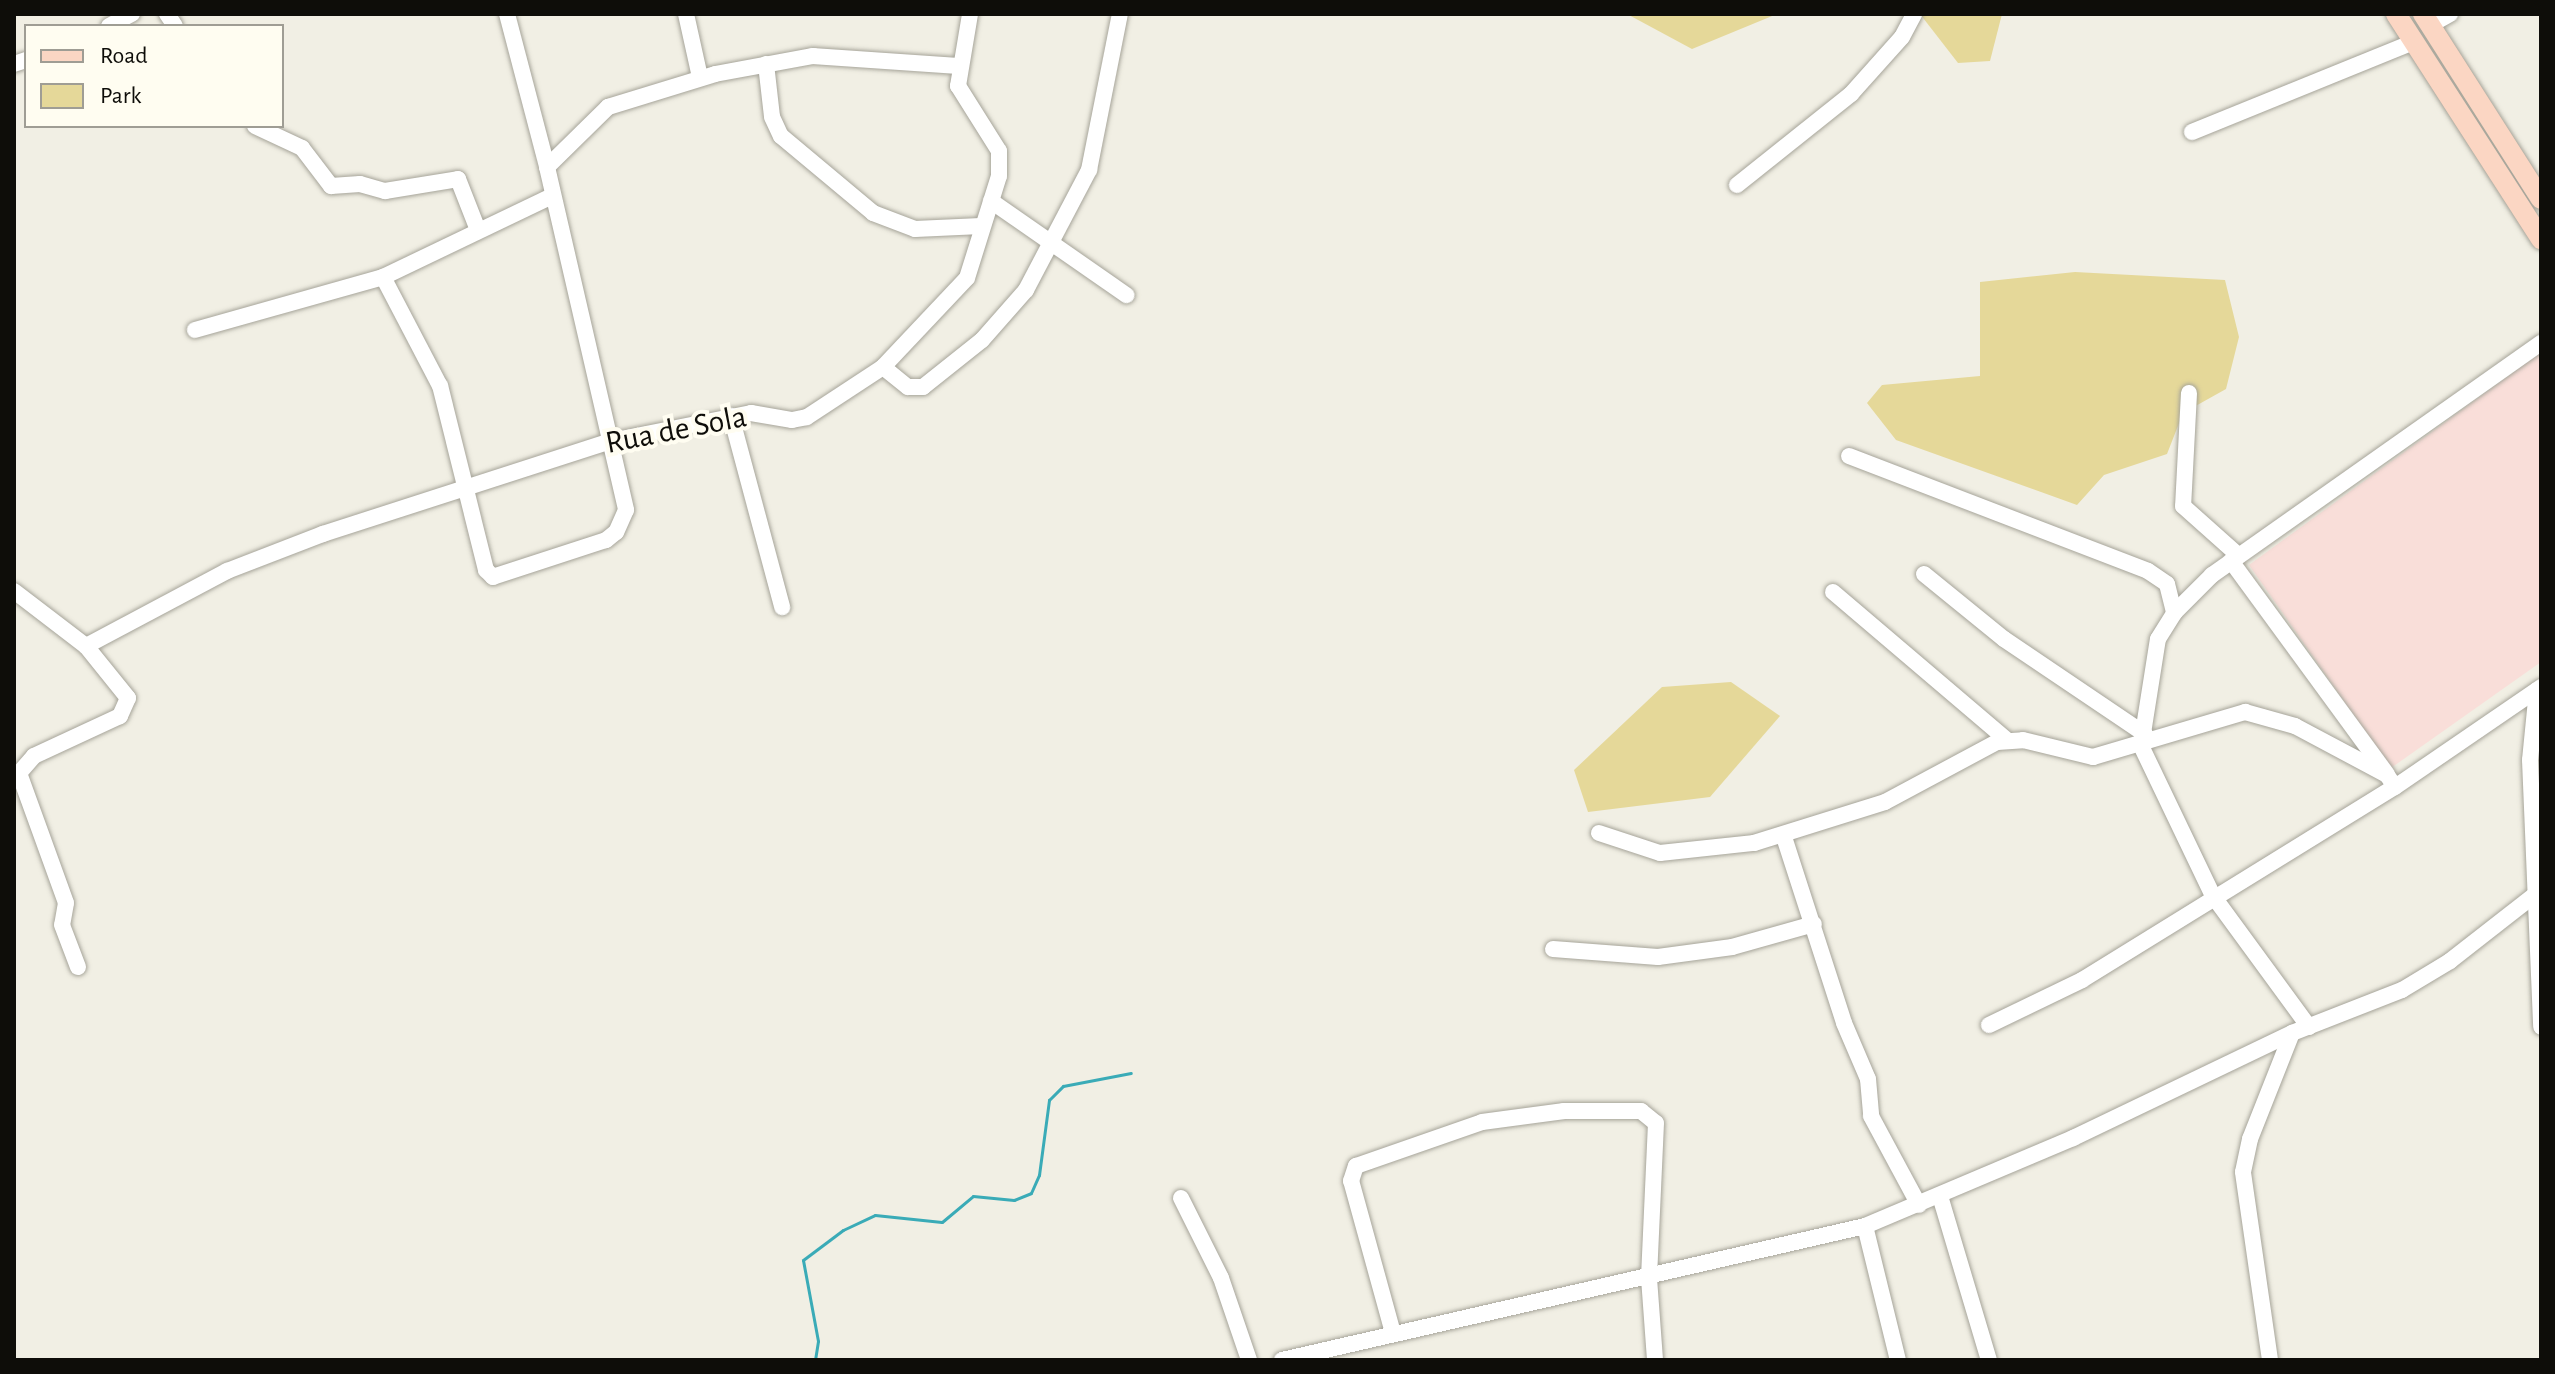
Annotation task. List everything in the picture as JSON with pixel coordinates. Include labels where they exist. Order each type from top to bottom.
[{"type":"main road","points":[[2396,14],[2541,239]]},
{"type":"main road","points":[[2427,20],[2541,199]]},
{"type":"street","points":[[113,24],[132,14]]},
{"type":"street","points":[[383,277],[431,361],[469,491],[486,570],[493,577],[606,540],[616,532],[626,510],[547,167],[507,14]]},
{"type":"street","points":[[686,14],[700,77]]},
{"type":"street","name":"Rua de Sola","points":[[86,646],[262,556],[469,491],[611,441],[763,412],[792,420],[807,417],[883,367],[967,278],[999,176],[999,151],[963,100],[958,66],[970,14]]},
{"type":"street","points":[[883,367],[914,388],[940,376],[1006,317],[1052,245],[1092,161],[1120,14]]},
{"type":"street","points":[[1737,185],[1851,94],[1902,37],[1914,14]]},
{"type":"street","points":[[2427,20],[2450,14]]},
{"type":"street","points":[[2192,132],[2414,42]]},
{"type":"street","points":[[547,167],[608,107],[700,77],[813,56],[958,66]]},
{"type":"street","points":[[766,64],[772,117],[781,136],[873,213],[915,229],[981,226]]},
{"type":"street","points":[[259,128],[302,148],[331,186],[360,184],[385,191],[458,179],[478,230]]},
{"type":"street","points":[[195,330],[383,277],[552,196]]},
{"type":"street","points":[[991,201],[1126,295]]},
{"type":"street","points":[[2143,740],[2156,645],[2174,613],[2235,558],[2541,343]]},
{"type":"street","points":[[2189,393],[2183,506],[2235,558],[2391,781]]},
{"type":"street","points":[[731,416],[782,607]]},
{"type":"street","points":[[1849,456],[2148,571],[2167,584],[2174,613]]},
{"type":"street","points":[[1924,574],[2004,639],[2143,740],[2213,896],[2309,1027]]},
{"type":"street","points":[[14,591],[86,646],[121,683],[127,707],[91,732],[34,756],[19,773],[66,903],[62,925],[78,967]]},
{"type":"street","points":[[1833,592],[2007,740]]},
{"type":"street","points":[[1989,1025],[2060,993],[2539,689]]},
{"type":"street","points":[[2539,689],[2530,760],[2540,890],[2541,1027]]},
{"type":"street","points":[[1599,833],[1660,853],[1682,853],[1784,837],[1914,789],[2007,740],[2033,741],[2089,757],[2201,722],[2256,712],[2295,726],[2391,781]]},
{"type":"street","points":[[1784,837],[1844,1023],[1868,1079],[1873,1120],[1919,1205]]},
{"type":"street","points":[[1282,1360],[1865,1226],[1940,1196],[2292,1033],[2402,990],[2450,961],[2540,890]]},
{"type":"street","points":[[1553,949],[1658,957],[1732,947],[1814,924]]},
{"type":"street","points":[[2270,1360],[2243,1172],[2250,1139],[2292,1033]]},
{"type":"street","points":[[1393,1333],[1351,1181],[1353,1170],[1482,1122],[1564,1111],[1651,1115],[1656,1123],[1649,1278],[1655,1360]]},
{"type":"street","points":[[1940,1196],[1989,1360]]},
{"type":"street","points":[[1181,1198],[1221,1278],[1249,1360]]},
{"type":"street","points":[[1865,1226],[1898,1360]]},
{"type":"shaded area","points":[[2540,353],[2541,662],[2391,768],[2249,565]]},
{"type":"green space","points":[[1627,14],[1777,14],[1692,49]]},
{"type":"green space","points":[[1920,14],[2002,14],[1990,61],[1958,63]]},
{"type":"green space","points":[[2075,272],[2225,280],[2239,337],[2226,389],[2183,413],[2167,454],[2104,475],[2077,505],[1896,440],[1867,403],[1882,385],[1980,376],[1980,282]]},
{"type":"green space","points":[[1731,682],[1780,716],[1710,797],[1588,812],[1574,770],[1662,687]]},
{"type":"waterway","points":[[815,1360],[818,1341],[803,1260],[843,1230],[875,1215],[942,1222],[973,1196],[1014,1200],[1031,1193],[1039,1175],[1049,1100],[1063,1086],[1131,1073]]}]
